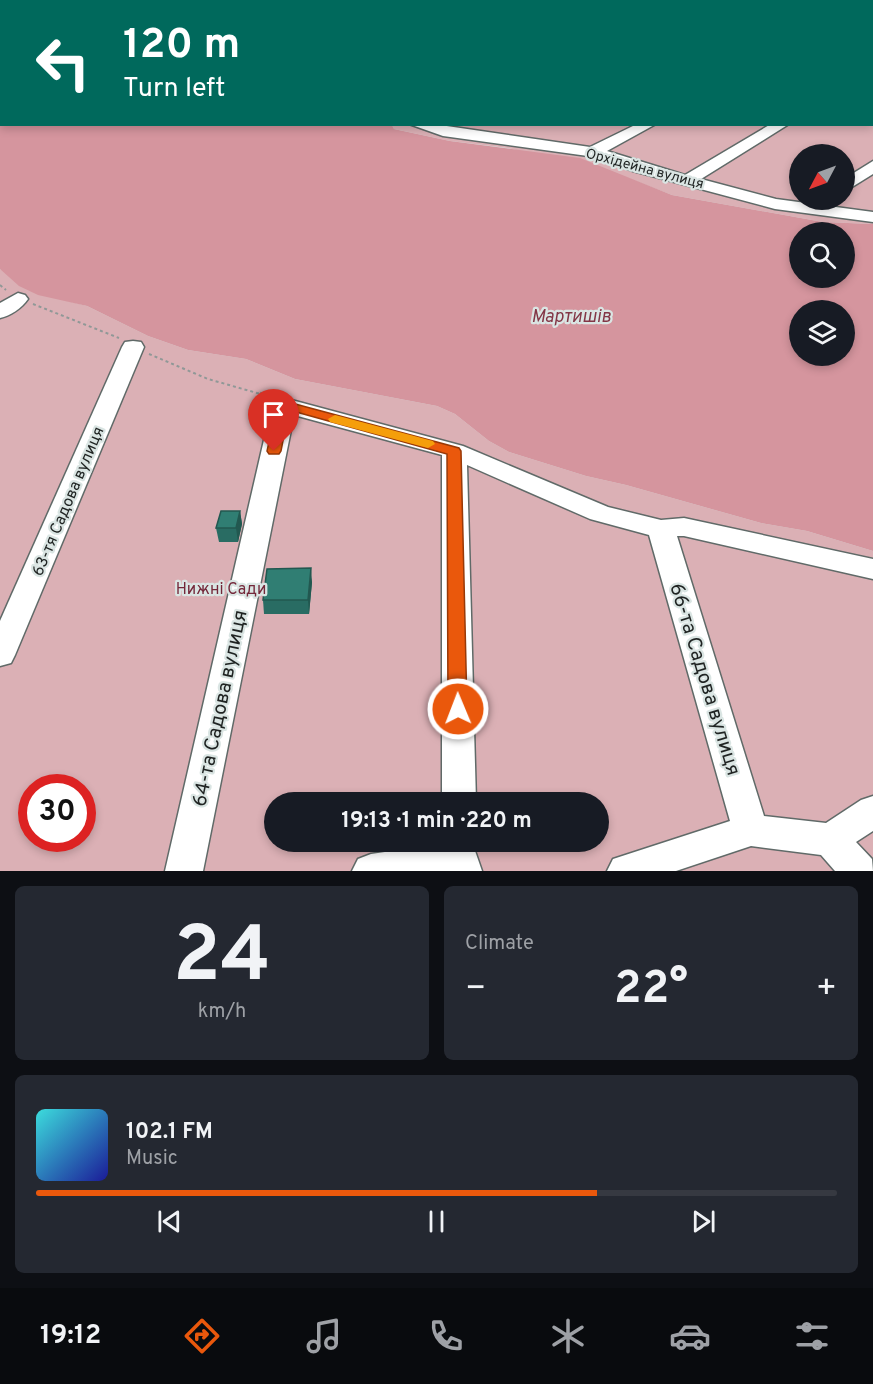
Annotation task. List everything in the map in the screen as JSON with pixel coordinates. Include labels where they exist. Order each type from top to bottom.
[{"type":"street","name":"Орхідейна вулиця","points":[[423,126],[443,132],[593,152],[775,204],[812,211],[873,217]]},
{"type":"street","points":[[593,152],[645,126]]},
{"type":"street","points":[[688,180],[779,126]]},
{"type":"street","points":[[855,180],[873,166]]},
{"type":"street","points":[[0,312],[18,299]]},
{"type":"street","name":"63-тя Садова вулиця","points":[[0,655],[133,347]]},
{"type":"street","name":"64-та Садова вулиця","points":[[184,871],[284,405],[454,451]]},
{"type":"street","points":[[459,792],[454,451],[599,513],[661,528],[684,527],[873,569]]},
{"type":"street","name":"66-та Садова вулиця","points":[[661,528],[751,830]]},
{"type":"street","points":[[831,840],[873,811]]},
{"type":"street","points":[[626,871],[751,830],[831,840],[859,871]]},
{"type":"street","points":[[371,871],[461,856]]},
{"type":"green space","points":[[392,126],[873,126],[873,224],[823,222],[672,195],[628,178],[508,148],[450,141],[394,129]]},
{"type":"green space","name":"Нижні Сади","points":[[0,269],[64,300],[87,306],[148,336],[188,350],[246,359],[295,379],[437,406],[455,414],[489,441],[509,452],[586,476],[761,523],[807,531],[873,551],[873,871],[0,871]]},
{"type":"water","name":"Мартишів","points":[[0,126],[392,126],[394,129],[450,141],[580,158],[672,195],[823,222],[789,222],[789,288],[855,288],[855,223],[873,224],[873,551],[807,531],[761,523],[586,476],[509,452],[489,441],[455,414],[437,406],[295,379],[246,359],[188,350],[148,336],[87,306],[38,295],[19,286],[0,269]]},
{"type":"building","points":[[221,511],[240,511],[236,528],[216,528]]},
{"type":"building","points":[[311,568],[308,600],[263,600],[267,569]]},
{"type":"slow traffic","points":[[335,419],[428,444]]},
{"type":"route","points":[[274,451],[284,405],[454,451],[458,709]]}]
